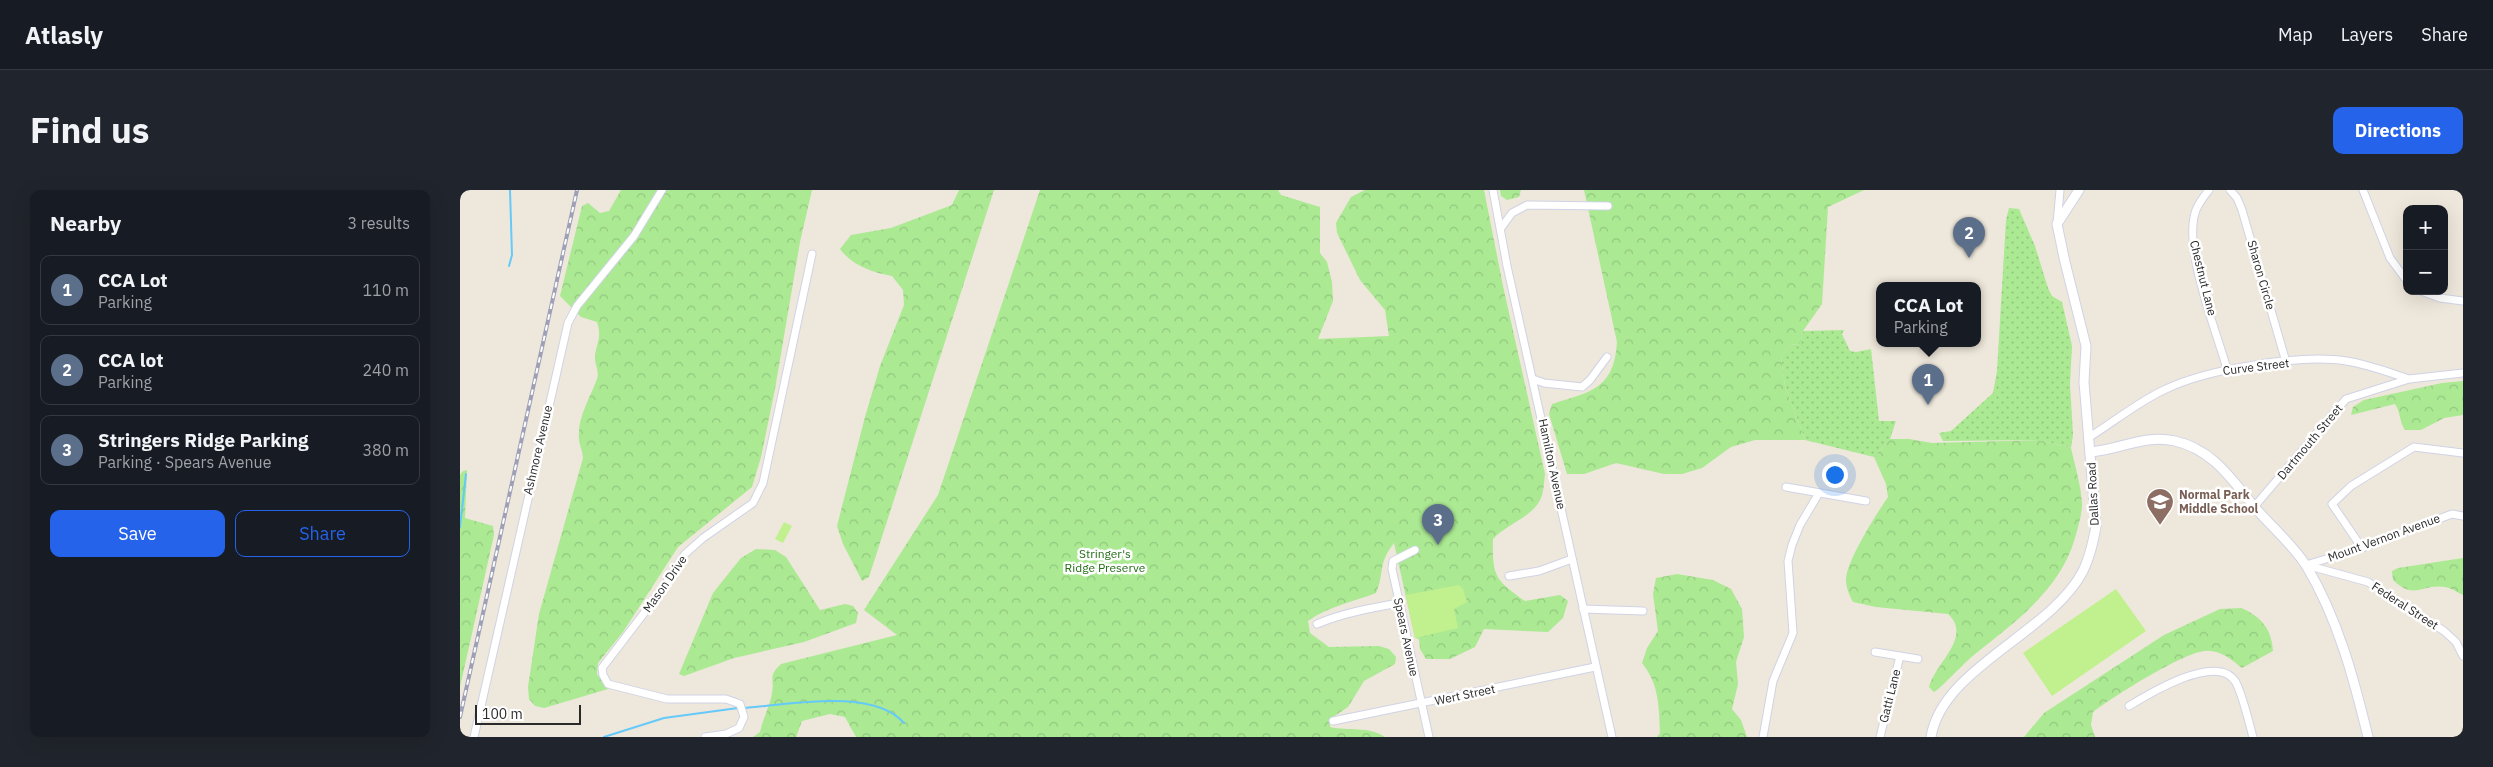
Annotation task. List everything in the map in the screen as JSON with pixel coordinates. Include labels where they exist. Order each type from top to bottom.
[{"type":"street","name":"Ashmore Avenue","points":[[474,737],[568,323],[577,306],[634,236],[662,190]]},
{"type":"street","name":"Hamilton Avenue","points":[[1493,190],[1595,667],[1612,737]]},
{"type":"street","name":"Dallas Road","points":[[1931,737],[1937,715],[1959,685],[2052,609],[2082,572],[2092,547],[2096,527],[2084,382],[2086,346],[2064,262],[2057,224],[2060,190]]},
{"type":"street","points":[[2057,224],[2079,190]]},
{"type":"street","name":"Chestnut Lane","points":[[2209,190],[2196,210],[2192,238],[2197,267],[2227,369]]},
{"type":"street","name":"Sharon Circle","points":[[2230,190],[2237,198],[2242,210],[2286,362]]},
{"type":"street","points":[[2363,190],[2390,258],[2403,276]]},
{"type":"street","points":[[1501,228],[1512,213],[1527,205],[1608,206]]},
{"type":"street","name":"Mason Drive","points":[[705,737],[726,734],[739,728],[744,717],[740,704],[726,699],[667,699],[608,684],[603,675],[602,668],[661,592],[685,554],[703,538],[753,503],[763,484],[812,254]]},
{"type":"street","points":[[2432,295],[2463,301]]},
{"type":"street","points":[[1533,379],[1544,383],[1582,387],[1590,380],[1607,357]]},
{"type":"street","name":"Curve Street","points":[[2088,438],[2165,389],[2227,369],[2286,362],[2346,361],[2409,379]]},
{"type":"street","name":"Dartmouth Street","points":[[2254,507],[2346,399],[2409,379],[2463,373]]},
{"type":"street","points":[[2090,452],[2111,451],[2136,441],[2155,438],[2190,445],[2219,464],[2254,507],[2306,565],[2326,604],[2352,671],[2368,737]]},
{"type":"street","points":[[2362,548],[2332,504],[2338,498],[2351,486],[2414,447],[2463,454]]},
{"type":"street","points":[[1786,487],[1866,501]]},
{"type":"street","points":[[1762,737],[1773,681],[1793,633],[1788,560],[1800,525],[1819,493]]},
{"type":"street","name":"Mount Vernon Avenue","points":[[2306,565],[2362,548],[2452,514],[2463,516]]},
{"type":"street","name":"Spears Avenue","points":[[1415,550],[1393,561],[1392,569],[1429,737]]},
{"type":"street","points":[[1509,576],[1540,571],[1572,559]]},
{"type":"street","name":"Federal Street","points":[[2306,565],[2368,582],[2444,631],[2456,642],[2463,656]]},
{"type":"street","points":[[1317,624],[1362,609],[1399,603]]},
{"type":"street","points":[[1583,609],[1643,611]]},
{"type":"street","name":"Gatti Lane","points":[[1875,652],[1918,658]]},
{"type":"street","name":"Gatti Lane","points":[[1880,737],[1900,656]]},
{"type":"street","name":"Wert Street","points":[[1333,721],[1595,667]]},
{"type":"street","points":[[2129,706],[2160,686],[2212,670],[2220,671],[2226,673],[2235,681],[2253,737]]},
{"type":"green space","points":[[621,190],[812,190],[800,242],[775,389],[761,457],[752,487],[678,547],[623,632],[598,663],[597,674],[608,689],[544,708],[535,706],[529,699],[528,687],[539,614],[583,458],[579,441],[580,423],[598,376],[595,359],[599,336],[597,322],[581,317],[560,296],[582,206],[588,203],[600,213],[609,211]]},
{"type":"green space","points":[[959,190],[994,190],[869,577],[862,581],[843,544],[837,526],[880,366],[904,305],[903,290],[892,276],[857,264],[840,249],[851,235],[891,228],[952,205]]},
{"type":"green space","name":"Stringer's Ridge Preserve","points":[[1040,190],[1278,190],[1281,195],[1320,207],[1320,253],[1327,262],[1332,282],[1333,301],[1318,339],[1389,336],[1385,310],[1360,280],[1337,233],[1336,223],[1351,197],[1365,190],[1484,190],[1503,286],[1545,474],[1543,492],[1537,505],[1493,539],[1493,561],[1497,576],[1501,582],[1525,601],[1560,595],[1568,601],[1563,618],[1548,632],[1484,629],[1475,647],[1450,659],[1426,659],[1420,649],[1419,639],[1415,638],[1394,543],[1385,557],[1376,593],[1333,608],[1308,621],[1310,633],[1329,647],[1379,646],[1389,649],[1396,657],[1395,664],[1364,681],[1348,707],[1330,719],[1330,727],[1372,731],[1385,737],[856,737],[845,717],[830,714],[802,721],[796,737],[753,737],[760,732],[771,698],[772,678],[774,672],[781,664],[897,635],[864,610],[938,495]]},
{"type":"green space","points":[[1500,190],[1521,190],[1519,197],[1507,200],[1501,196]]},
{"type":"green space","points":[[1584,190],[1864,190],[1828,207],[1822,304],[1803,331],[1800,344],[1791,345],[1781,356],[1785,386],[1805,440],[1755,440],[1731,447],[1702,468],[1682,474],[1664,474],[1616,463],[1584,474],[1567,474],[1549,414],[1552,404],[1589,392],[1598,386],[1611,370],[1617,342]]},
{"type":"green space","points":[[2009,208],[2019,209],[2035,246],[2048,288],[2052,296],[2062,302],[2072,346],[2070,384],[2073,435],[2071,448],[2039,440],[1943,441],[1939,433],[1951,431],[1993,393],[1997,371],[2006,220]]},
{"type":"green space","points":[[1844,330],[1842,334],[1850,351],[1856,352],[1871,349],[1879,421],[1896,421],[1890,439],[1874,457],[1805,440],[1785,386],[1781,356],[1791,345],[1800,344],[1803,331]]},
{"type":"green space","points":[[2463,381],[2463,415],[2444,418],[2421,430],[2405,430],[2395,404],[2351,415],[2353,407],[2364,400],[2442,383]]},
{"type":"green space","points":[[1890,439],[1909,439],[1932,443],[2039,440],[2071,448],[2078,476],[2082,504],[2081,517],[2068,557],[2059,573],[2048,589],[2021,617],[1971,657],[1934,692],[1929,687],[1955,641],[1955,623],[1948,614],[1876,607],[1853,602],[1847,585],[1846,579],[1851,560],[1888,497],[1886,484],[1874,457]]},
{"type":"green space","points":[[467,470],[465,518],[493,526],[494,535],[460,687],[460,475],[463,471]]},
{"type":"green space","points":[[784,522],[792,526],[783,543],[775,539]]},
{"type":"green space","points":[[756,549],[775,550],[786,557],[820,610],[845,604],[853,606],[858,613],[856,623],[804,642],[734,658],[684,676],[679,674],[713,593],[741,558]]},
{"type":"green space","points":[[2463,558],[2463,595],[2452,589],[2437,586],[2419,590],[2407,589],[2393,580],[2392,571],[2398,568]]},
{"type":"green space","points":[[1677,574],[1713,580],[1731,589],[1742,609],[1744,637],[1736,662],[1738,684],[1732,709],[1741,720],[1747,737],[1657,737],[1660,733],[1657,696],[1652,679],[1642,663],[1647,648],[1658,631],[1653,594],[1656,578]]},
{"type":"green space","points":[[1459,585],[1463,589],[1467,602],[1454,609],[1458,628],[1415,638],[1406,595]]},
{"type":"green space","points":[[2116,589],[2146,631],[2052,696],[2023,653]]},
{"type":"green space","points":[[2241,608],[2254,615],[2268,630],[2273,651],[2242,668],[2220,653],[2204,651],[2193,654],[2164,667],[2093,712],[2091,725],[2095,737],[2024,737],[2044,713],[2164,635],[2220,609]]},
{"type":"waterway","points":[[509,266],[512,255],[510,190]]},
{"type":"waterway","points":[[460,527],[466,474]]},
{"type":"waterway","points":[[743,708],[805,702],[851,702],[872,705],[890,712],[904,723]]},
{"type":"waterway","points":[[604,737],[664,718],[738,708]]},
{"type":"railway","points":[[460,717],[577,190]]},
{"type":"place","name":"CCA lot","points":[[1969,258]]},
{"type":"place","name":"CCA Lot","points":[[1928,405]]},
{"type":"place","name":"Normal Park Middle School","points":[[2160,526]]},
{"type":"place","name":"Stringers Ridge Parking","points":[[1438,545]]}]
